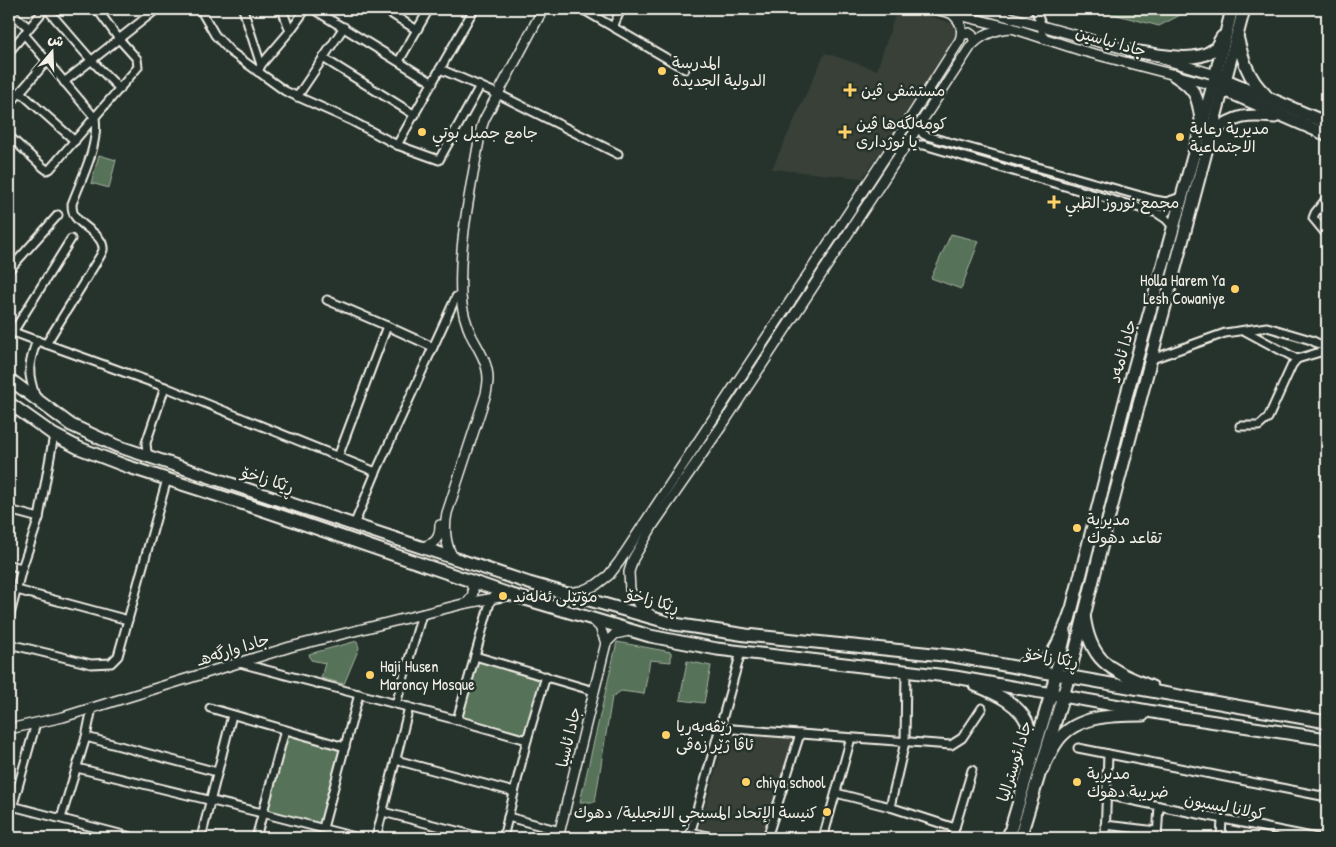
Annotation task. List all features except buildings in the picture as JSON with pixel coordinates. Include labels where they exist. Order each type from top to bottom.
[{"type":"main road","points":[[1232,9],[1231,33],[1247,70],[1258,88],[1270,99]]},
{"type":"main road","points":[[1131,51],[1182,58],[1199,57],[1214,50],[1231,33],[1244,9]]},
{"type":"main road","name":"جادا ئامەد","points":[[1068,676],[1152,358],[1206,129],[1231,33]]},
{"type":"main road","points":[[1174,75],[1193,89],[1199,100],[1206,129],[1244,116],[1256,114],[1285,118]]},
{"type":"main road","points":[[1219,82],[1270,99],[1327,123]]},
{"type":"main road","points":[[1219,82],[1285,118],[1327,135]]},
{"type":"main road","name":"جادا ئامەد","points":[[1055,674],[1126,398],[1181,197],[1206,129]]},
{"type":"main road","name":"ڕێکا زاخۆ","points":[[9,379],[70,425],[134,452],[529,583],[674,624],[746,635],[953,656],[1327,722]]},
{"type":"main road","name":"ڕێکا زاخۆ","points":[[11,404],[54,435],[79,448],[126,466],[167,478],[512,595],[650,636],[709,648],[955,677],[1176,716],[1327,739]]},
{"type":"main road","points":[[282,517],[290,513],[290,507],[286,502]]},
{"type":"main road","points":[[306,525],[303,515],[310,510]]},
{"type":"main road","points":[[999,664],[1030,664],[1046,659],[1055,646],[1071,611]]},
{"type":"main road","points":[[1084,615],[1091,643],[1100,660],[1112,669],[1179,696]]},
{"type":"main road","name":"جادا ئوسترالیا","points":[[1008,838],[1051,694],[1055,674]]},
{"type":"main road","name":"جادا ئوسترالیا","points":[[1020,838],[1042,770],[1068,676]]},
{"type":"main road","points":[[955,677],[999,697],[1020,712],[1026,719],[1030,743],[1028,768]]},
{"type":"main road","points":[[1042,770],[1058,739],[1074,726],[1083,722],[1091,719],[1125,715],[1176,716]]},
{"type":"street","points":[[9,52],[46,9],[92,61],[120,89]]},
{"type":"street","points":[[9,136],[47,170],[53,167],[138,67],[137,59],[119,39],[97,9]]},
{"type":"street","points":[[64,82],[119,39],[148,12],[157,9]]},
{"type":"street","points":[[200,9],[215,35],[231,52],[260,69],[297,97],[350,120],[397,145],[439,160],[480,86]]},
{"type":"street","points":[[243,9],[260,69]]},
{"type":"street","points":[[282,9],[290,32]]},
{"type":"street","points":[[260,69],[306,9]]},
{"type":"street","points":[[313,9],[344,26],[433,83]]},
{"type":"street","points":[[384,9],[417,30]]},
{"type":"street","points":[[399,61],[429,9]]},
{"type":"street","points":[[397,145],[474,9]]},
{"type":"street","points":[[453,557],[447,542],[446,513],[486,394],[488,380],[484,356],[472,337],[462,312],[462,246],[481,129],[539,9]]},
{"type":"street","points":[[421,547],[427,546],[436,540],[440,534],[441,515],[481,396],[483,381],[478,358],[457,314],[456,297],[457,248],[476,131],[486,108],[497,93],[543,9]]},
{"type":"street","points":[[582,9],[685,69]]},
{"type":"street","points":[[613,27],[621,9]]},
{"type":"street","name":"جادا نیاسین","points":[[934,9],[1012,28],[1083,51],[1174,75],[1219,82]]},
{"type":"street","name":"جادا نیاسین","points":[[980,9],[1131,51],[1219,82]]},
{"type":"street","points":[[1035,9],[1042,26],[1042,38]]},
{"type":"street","points":[[9,11],[29,28]]},
{"type":"street","points":[[656,618],[640,607],[630,590],[629,572],[632,559],[651,522],[714,415],[877,170],[962,35],[962,26],[958,18],[951,13]]},
{"type":"street","points":[[297,97],[344,26]]},
{"type":"street","points":[[565,593],[581,592],[596,585],[608,575],[651,522],[723,424],[975,42],[992,31],[1012,28]]},
{"type":"street","points":[[962,35],[969,33],[975,42]]},
{"type":"street","points":[[24,34],[95,118],[96,126],[92,150],[72,204],[76,218],[97,236],[102,243],[103,250],[46,344]]},
{"type":"street","points":[[323,58],[415,115]]},
{"type":"street","points":[[9,105],[46,61]]},
{"type":"street","points":[[440,69],[497,93],[618,154]]},
{"type":"street","points":[[20,92],[75,141]]},
{"type":"street","points":[[918,127],[927,136],[1166,202],[1181,197]]},
{"type":"street","points":[[924,145],[923,140],[927,136]]},
{"type":"street","points":[[906,145],[924,145],[1161,216],[1173,228]]},
{"type":"street","points":[[877,170],[886,176]]},
{"type":"street","points":[[1327,198],[1315,212],[1313,218],[1327,235]]},
{"type":"street","points":[[1161,216],[1166,214],[1168,210],[1169,206],[1166,202]]},
{"type":"street","points":[[9,270],[58,215]]},
{"type":"street","points":[[71,239],[11,334],[37,340],[165,387],[376,472]]},
{"type":"street","points":[[811,268],[821,275]]},
{"type":"street","points":[[354,525],[376,472],[456,297]]},
{"type":"street","points":[[328,300],[433,347]]},
{"type":"street","points":[[778,318],[788,324]]},
{"type":"street","points":[[338,457],[387,326]]},
{"type":"street","points":[[1152,358],[1225,333],[1267,327],[1311,340],[1327,349]]},
{"type":"street","points":[[1244,331],[1297,359]]},
{"type":"street","points":[[36,400],[30,380],[30,361],[37,340]]},
{"type":"street","points":[[1240,426],[1259,426],[1268,418],[1292,365],[1297,359],[1327,349]]},
{"type":"street","points":[[150,457],[146,449],[146,443],[165,387]]},
{"type":"street","points":[[9,421],[11,404]]},
{"type":"street","points":[[714,415],[723,424]]},
{"type":"street","points":[[9,619],[22,568],[39,518],[54,435]]},
{"type":"street","points":[[134,452],[142,448],[146,443]]},
{"type":"street","points":[[9,644],[90,664],[110,663],[118,656],[167,478]]},
{"type":"street","points":[[9,510],[39,518]]},
{"type":"street","points":[[436,540],[442,545],[447,542]]},
{"type":"street","points":[[9,565],[22,568]]},
{"type":"street","points":[[467,603],[472,598],[474,592],[468,580]]},
{"type":"street","points":[[17,590],[128,620]]},
{"type":"street","name":"جادا وارگه‌هـ","points":[[9,729],[63,717],[290,647],[467,603],[512,595]]},
{"type":"street","points":[[457,720],[491,598]]},
{"type":"street","points":[[396,704],[422,614]]},
{"type":"street","points":[[592,619],[600,627],[606,643],[615,634],[632,631]]},
{"type":"street","name":"جادا ئاسيا","points":[[559,835],[606,643]]},
{"type":"street","points":[[716,838],[690,835],[741,652]]},
{"type":"street","points":[[476,656],[594,691]]},
{"type":"street","points":[[240,663],[527,740]]},
{"type":"street","points":[[890,806],[904,742],[906,670]]},
{"type":"street","points":[[503,838],[527,740],[546,676]]},
{"type":"street","points":[[323,828],[359,694]]},
{"type":"street","points":[[376,838],[409,707]]},
{"type":"street","points":[[61,818],[86,737],[92,708]]},
{"type":"street","points":[[210,708],[345,747]]},
{"type":"street","points":[[720,728],[951,745],[962,738],[982,708]]},
{"type":"street","points":[[201,838],[232,715]]},
{"type":"street","points":[[9,819],[13,793],[36,723]]},
{"type":"street","points":[[256,838],[285,730]]},
{"type":"street","points":[[768,838],[800,734]]},
{"type":"street","points":[[86,737],[217,772]]},
{"type":"street","points":[[823,838],[851,738]]},
{"type":"street","points":[[1078,748],[1327,797]]},
{"type":"street","points":[[1106,838],[1108,754]]},
{"type":"street","points":[[396,760],[514,792]]},
{"type":"street","points":[[77,768],[359,838]]},
{"type":"street","points":[[952,838],[972,770]]},
{"type":"street","points":[[836,793],[890,806],[955,828]]},
{"type":"street","points":[[1106,795],[1159,806]]},
{"type":"street","points":[[12,806],[135,838]]},
{"type":"street","name":"كولانا ليسبون","points":[[1157,835],[1159,806],[1317,838]]},
{"type":"street","points":[[383,812],[484,838]]},
{"type":"street","points":[[508,817],[559,835]]},
{"type":"street","points":[[1221,838],[1222,819]]},
{"type":"street","points":[[1106,825],[1157,835]]},
{"type":"street","points":[[445,838],[448,829]]},
{"type":"shaded area","points":[[897,9],[906,9],[951,23],[956,28],[955,36],[881,152],[862,178],[772,169],[825,53],[877,70]]},
{"type":"shaded area","name":"chiya school","points":[[727,733],[795,737],[761,838],[740,838],[699,828]]},
{"type":"green space","points":[[1094,9],[1192,9],[1159,26]]},
{"type":"green space","points":[[99,155],[116,160],[109,188],[91,183]]},
{"type":"green space","points":[[951,234],[979,241],[961,289],[931,278]]},
{"type":"green space","points":[[357,641],[359,648],[344,684],[321,678],[325,663],[311,660],[309,654]]},
{"type":"green space","points":[[617,642],[671,652],[671,662],[650,660],[644,694],[621,691],[612,697],[595,802],[580,802]]},
{"type":"green space","points":[[475,656],[546,676],[527,740],[457,720]]},
{"type":"green space","points":[[687,661],[711,666],[704,703],[680,700]]},
{"type":"green space","points":[[285,730],[345,747],[323,828],[262,813]]},
{"type":"place","name":"المدرسة الدولية الجديدة","points":[[662,71]]},
{"type":"place","name":"مستشفى ڤين","points":[[850,90]]},
{"type":"place","name":"جامع جميل بوتي","points":[[422,132]]},
{"type":"place","name":"کومەلگەها ڤین یا نوژداری","points":[[845,132]]},
{"type":"place","name":"مديرية رعاية الاجتماعية","points":[[1180,137]]},
{"type":"place","name":"مجمع نوروز الطبي","points":[[1054,202]]},
{"type":"place","name":"Holla Harem Ya Lesh Cowaniye","points":[[1235,289]]},
{"type":"place","name":"مديرية تقاعد دهوك","points":[[1077,528]]},
{"type":"place","name":"مۆتێلی ئەلەند","points":[[503,596]]},
{"type":"place","name":"Haji Husen Maroncy Mosque","points":[[370,675]]},
{"type":"place","name":"رێڤەبەریا ئاڤا ژێر زەڤی","points":[[666,735]]},
{"type":"place","name":"chiya school","points":[[746,782]]},
{"type":"place","name":"مديرية ضريبة دهوك","points":[[1077,782]]},
{"type":"place","name":"كنيسة الإتحاد المسيحي الانجيلية/ دهوك","points":[[827,812]]}]
